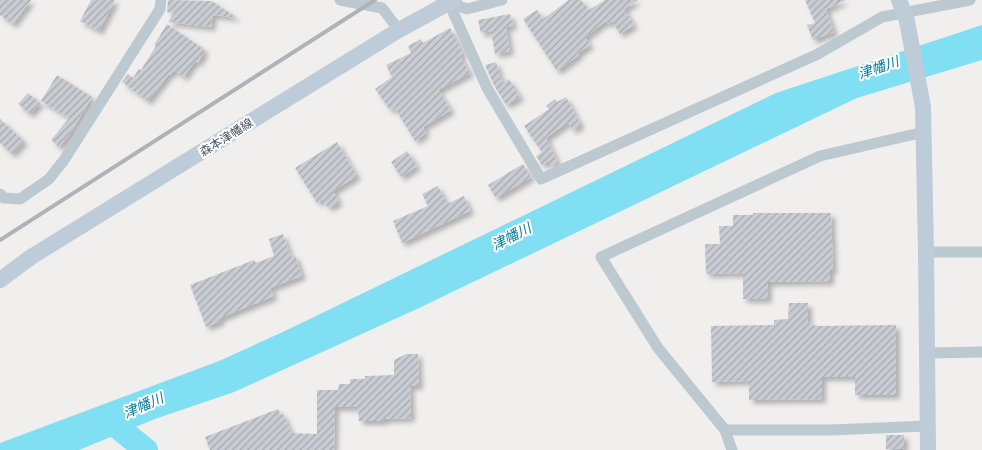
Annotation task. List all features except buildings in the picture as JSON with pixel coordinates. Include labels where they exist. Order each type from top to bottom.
[{"type":"main road","name":"森本津幡線","points":[[0,280],[31,257],[400,30],[452,2]]},
{"type":"main road","points":[[904,11],[923,107],[928,450]]},
{"type":"street","points":[[0,194],[4,198],[20,199],[49,179],[64,160],[160,9],[161,0]]},
{"type":"street","points":[[340,0],[382,8],[400,30]]},
{"type":"street","points":[[452,2],[467,9],[502,0]]},
{"type":"street","points":[[452,2],[487,88],[540,179],[818,54],[882,17],[904,11],[970,0]]},
{"type":"street","points":[[732,450],[725,430],[658,348],[600,257],[820,156],[924,132]]},
{"type":"street","points":[[926,252],[982,252]]},
{"type":"street","points":[[927,353],[982,352]]},
{"type":"street","points":[[725,430],[832,430],[927,426]]},
{"type":"water","name":"津幡川","points":[[982,25],[982,60],[857,98],[419,308],[234,392],[155,419],[79,450],[0,450],[0,443],[219,361],[285,331],[776,93]]},
{"type":"waterway","points":[[110,421],[146,450]]},
{"type":"railway","points":[[0,240],[375,0]]}]
